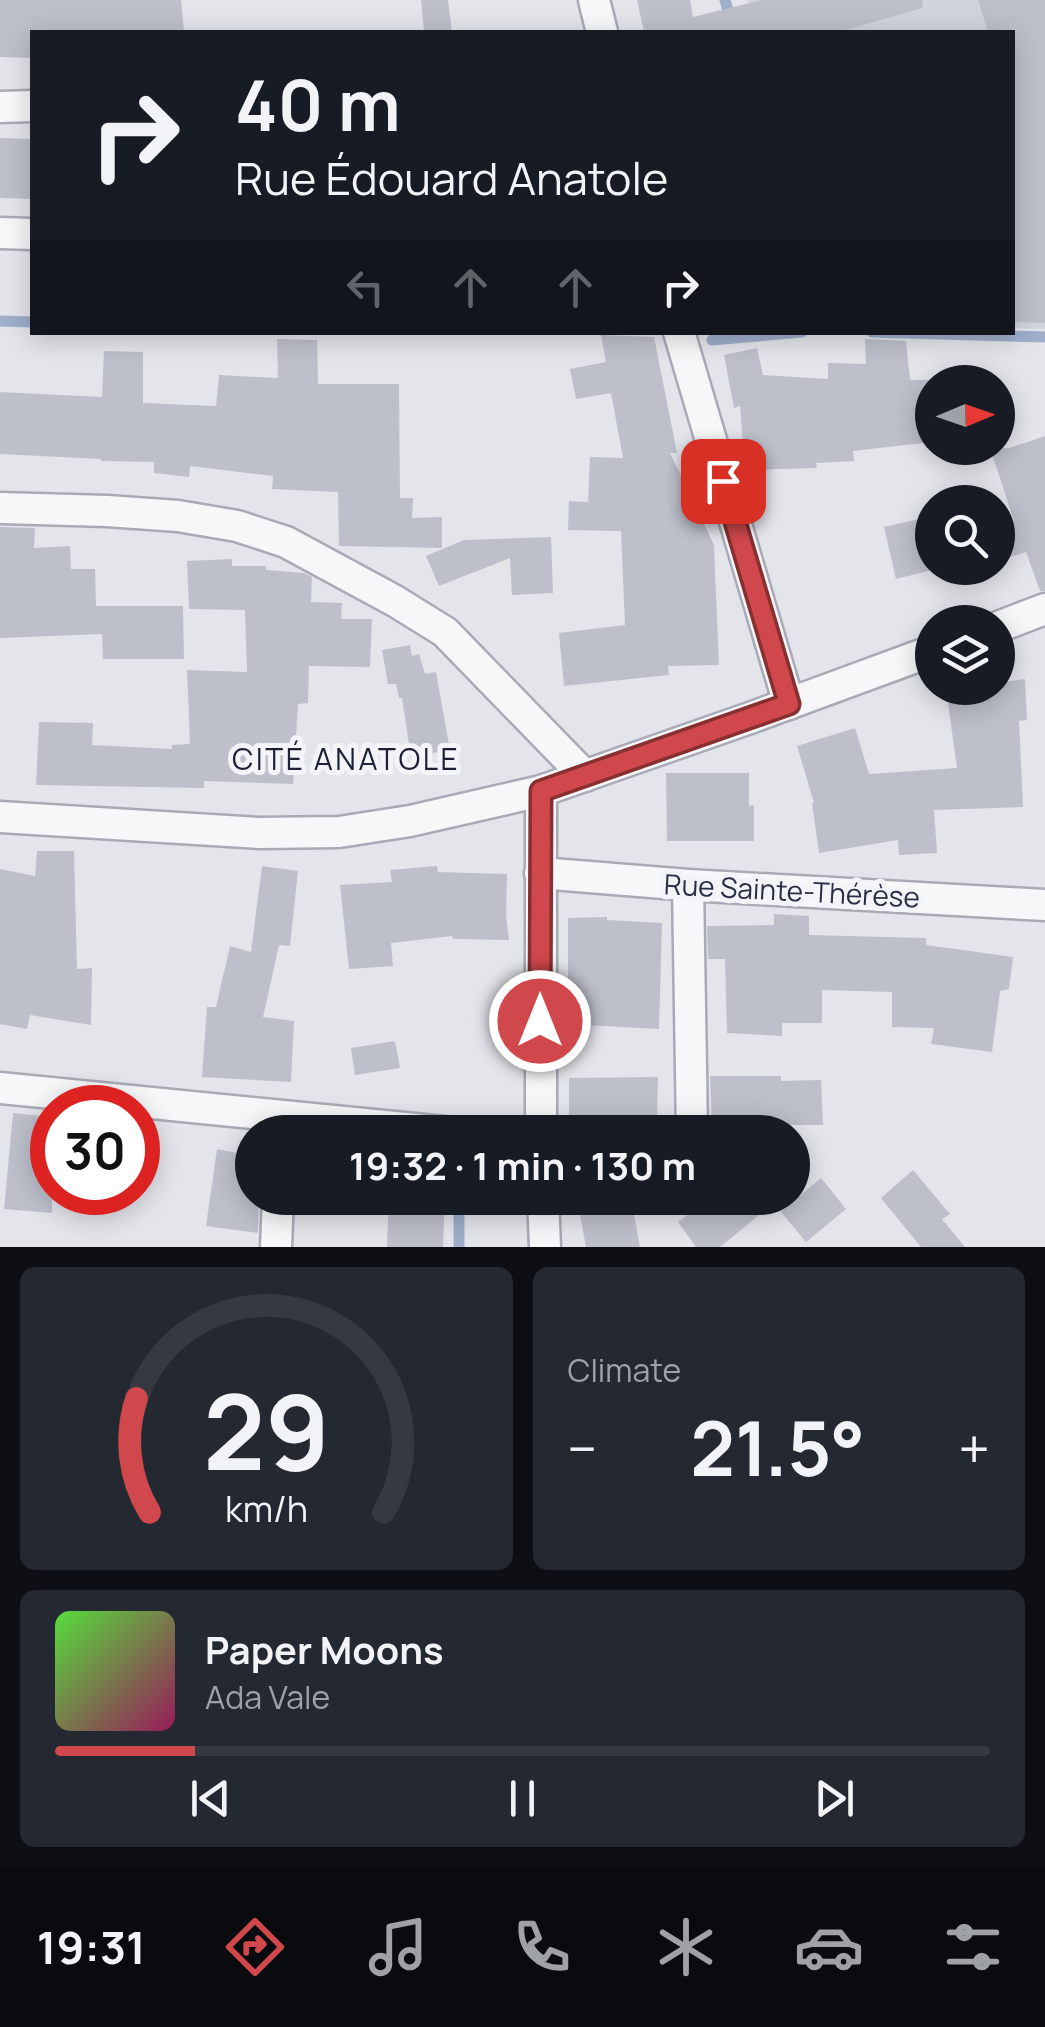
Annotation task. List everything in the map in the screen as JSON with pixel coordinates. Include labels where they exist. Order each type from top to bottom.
[{"type":"street","points":[[594,0],[602,30]]},
{"type":"street","points":[[0,107],[30,106]]},
{"type":"street","points":[[0,232],[30,234]]},
{"type":"street","points":[[680,335],[789,704]]},
{"type":"street","points":[[0,508],[178,516],[238,526],[286,542],[445,632],[585,776]]},
{"type":"street","points":[[1015,620],[1045,609]]},
{"type":"street","points":[[0,817],[260,833],[338,832],[410,821],[541,791],[915,657]]},
{"type":"street","points":[[541,791],[541,1115]]},
{"type":"street","name":"Rue Sainte-Thérèse","points":[[540,872],[688,885],[1045,904]]},
{"type":"street","points":[[688,885],[692,1115]]},
{"type":"street","points":[[0,1088],[235,1118]]},
{"type":"street","points":[[276,1247],[277,1215]]},
{"type":"street","points":[[544,1215],[546,1247]]},
{"type":"shaded area","points":[[748,0],[1045,0],[1045,329],[1015,328],[1015,30],[756,30]]},
{"type":"building","points":[[0,0],[181,0],[184,30],[30,30],[30,58],[0,57]]},
{"type":"building","points":[[421,0],[448,0],[452,30],[424,30]]},
{"type":"building","points":[[637,0],[690,0],[693,17],[762,0],[922,0],[923,8],[845,30],[644,30]]},
{"type":"building","points":[[978,0],[1045,0],[1045,323],[1015,322],[1015,30],[987,30]]},
{"type":"building","points":[[0,138],[30,139],[30,199],[0,198]]},
{"type":"building","points":[[601,335],[654,337],[677,453],[670,453],[714,545],[719,665],[668,666],[669,675],[564,686],[559,633],[625,625],[621,531],[568,530],[569,501],[588,502],[590,457],[623,458],[611,393],[576,399],[570,369],[606,362]]},
{"type":"building","points":[[277,339],[317,340],[318,384],[399,384],[400,498],[413,498],[412,518],[442,517],[442,548],[339,546],[338,492],[272,489],[273,476],[190,466],[189,477],[154,473],[154,462],[0,454],[0,392],[102,397],[104,351],[143,352],[143,403],[216,406],[219,375],[278,378]]},
{"type":"building","points":[[865,339],[906,341],[910,380],[915,380],[915,444],[853,451],[854,461],[816,463],[817,468],[745,470],[740,406],[734,408],[724,355],[757,348],[763,375],[828,379],[828,363],[866,364]]},
{"type":"building","points":[[1045,436],[1045,591],[1040,591],[1026,552],[1015,556],[1015,485],[1002,485],[996,465],[1015,465],[1015,446]]},
{"type":"building","points":[[915,520],[915,574],[896,579],[884,527]]},
{"type":"building","points":[[0,527],[35,528],[34,548],[70,546],[71,569],[95,569],[96,606],[183,606],[184,659],[103,659],[102,634],[0,638]]},
{"type":"building","points":[[551,537],[553,593],[512,595],[510,558],[439,586],[426,556],[464,540]]},
{"type":"building","points":[[232,559],[232,566],[266,566],[266,570],[304,573],[312,577],[311,602],[342,603],[341,619],[372,619],[370,667],[309,666],[308,703],[298,704],[293,784],[204,781],[204,788],[36,785],[39,722],[93,723],[92,745],[172,749],[172,745],[190,744],[187,670],[247,672],[245,610],[189,609],[187,561]]},
{"type":"building","points":[[410,645],[412,656],[419,654],[425,674],[436,672],[450,750],[411,757],[402,698],[396,684],[388,684],[382,650]]},
{"type":"building","points":[[1025,679],[1027,720],[1019,721],[1023,807],[934,810],[937,853],[899,855],[898,840],[819,853],[814,803],[797,746],[855,728],[869,774],[957,768],[948,705],[1015,705],[1015,680]]},
{"type":"building","points":[[666,773],[749,773],[754,841],[667,841]]},
{"type":"building","points":[[37,851],[74,851],[77,969],[92,968],[91,1025],[30,1015],[27,1029],[0,1024],[0,869],[35,876]]},
{"type":"building","points":[[262,866],[298,871],[290,946],[279,945],[263,1017],[294,1021],[291,1082],[202,1077],[207,1007],[216,1007],[230,946],[251,952]]},
{"type":"building","points":[[437,866],[438,872],[507,874],[509,940],[452,936],[391,943],[393,966],[349,969],[340,885],[392,882],[390,870]]},
{"type":"building","points":[[774,914],[809,916],[809,935],[926,938],[926,945],[1013,957],[1009,989],[1000,991],[992,1052],[931,1044],[934,1028],[892,1027],[892,992],[822,990],[822,1023],[782,1023],[782,1036],[727,1033],[725,959],[708,959],[707,926],[774,925]]},
{"type":"building","points":[[607,917],[662,923],[659,1029],[568,1024],[568,918]]},
{"type":"building","points":[[395,1041],[400,1068],[355,1075],[351,1048]]},
{"type":"building","points":[[710,1076],[821,1080],[823,1125],[810,1125],[810,1115],[712,1115]]},
{"type":"building","points":[[658,1077],[657,1115],[569,1115],[569,1078]]},
{"type":"building","points":[[13,1113],[30,1115],[30,1211],[4,1209]]},
{"type":"building","points":[[217,1149],[235,1153],[235,1215],[259,1215],[258,1233],[206,1226]]},
{"type":"building","points":[[913,1170],[950,1214],[942,1219],[965,1247],[921,1247],[881,1198]]},
{"type":"building","points":[[821,1178],[846,1209],[806,1242],[784,1215],[810,1215],[810,1187]]},
{"type":"building","points":[[388,1215],[444,1215],[443,1247],[387,1247]]},
{"type":"building","points":[[580,1215],[634,1215],[640,1247],[586,1247]]},
{"type":"building","points":[[688,1215],[758,1216],[720,1247],[696,1247],[678,1222]]},
{"type":"waterway","points":[[725,0],[733,30]]},
{"type":"waterway","points":[[0,321],[30,322]]},
{"type":"waterway","points":[[712,340],[768,335]]},
{"type":"waterway","points":[[976,335],[1045,337]]},
{"type":"waterway","points":[[459,1215],[459,1247]]},
{"type":"district","name":"CITÉ ANATOLE","points":[[346,758]]},
{"type":"route","points":[[540,1021],[541,791],[789,704],[723,481]]}]
